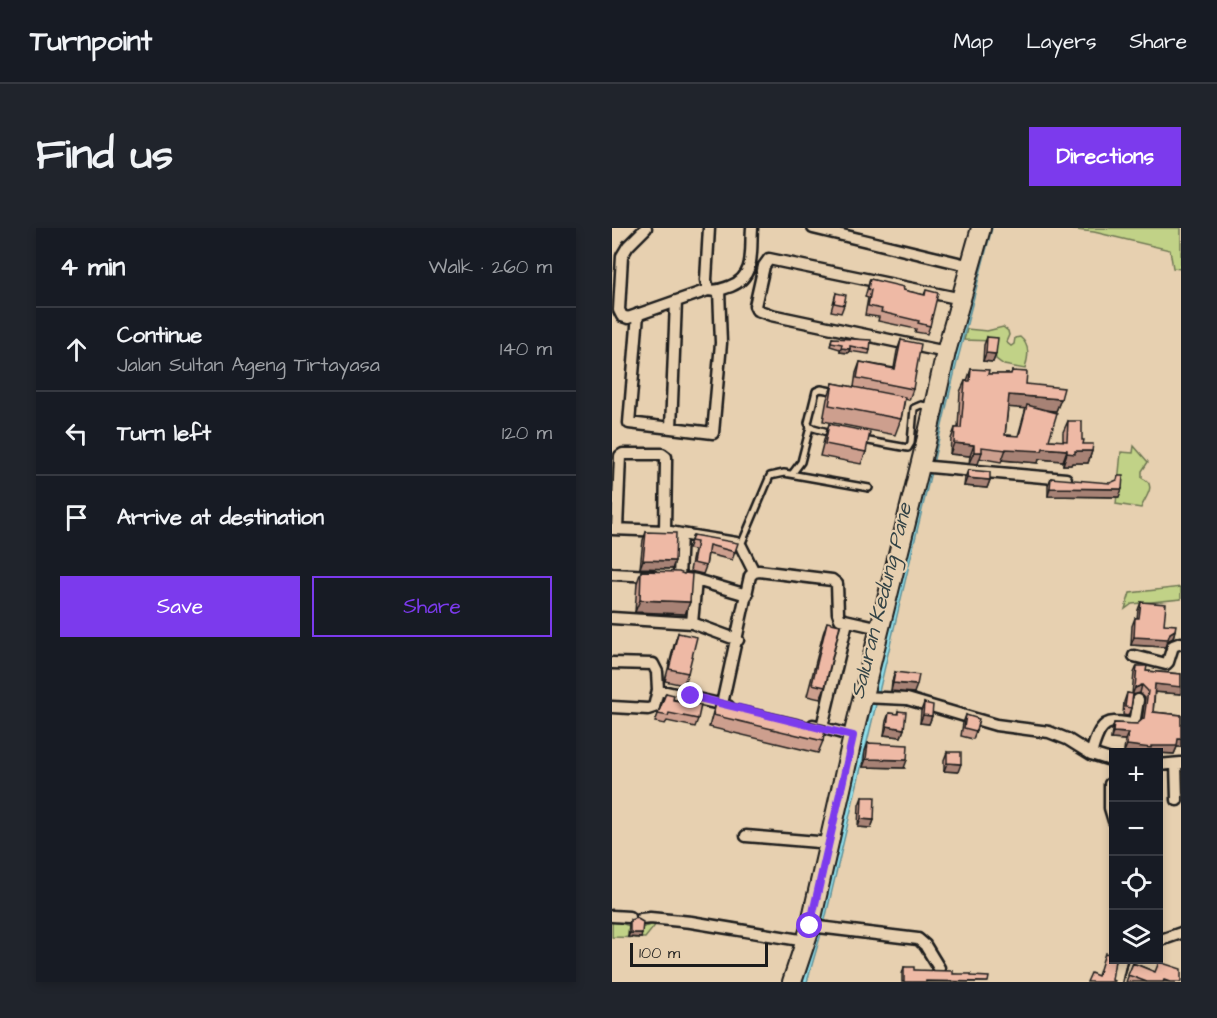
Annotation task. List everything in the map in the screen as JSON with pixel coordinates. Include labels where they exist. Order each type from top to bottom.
[{"type":"main road","points":[[792,982],[813,930],[853,736],[870,697],[880,628],[926,466],[933,408],[946,352],[981,228]]},
{"type":"street","points":[[708,290],[706,280],[709,228]]},
{"type":"street","points":[[641,230],[622,256],[619,310],[622,316],[628,318],[708,290],[719,290],[743,279],[749,270],[752,228]]},
{"type":"street","points":[[813,228],[970,267]]},
{"type":"street","points":[[946,352],[761,312],[755,306],[764,266],[769,259],[962,299]]},
{"type":"street","points":[[639,314],[630,423],[713,433],[721,343],[719,290]]},
{"type":"street","points":[[671,428],[676,301]]},
{"type":"street","points":[[665,531],[666,457],[662,454],[623,454],[620,456],[615,529],[665,531],[731,541],[741,546],[753,572]]},
{"type":"street","points":[[926,466],[1077,480]]},
{"type":"street","points":[[679,577],[681,534]]},
{"type":"street","points":[[722,704],[738,640],[750,576],[753,572],[832,580],[837,584],[840,619],[880,628]]},
{"type":"street","points":[[612,574],[679,577],[747,595]]},
{"type":"street","points":[[692,623],[696,580]]},
{"type":"street","points":[[612,618],[692,623],[738,640]]},
{"type":"street","points":[[822,728],[847,622]]},
{"type":"street","points":[[1134,656],[1166,663],[1175,643],[1181,643]]},
{"type":"street","points":[[612,663],[653,664],[657,672],[658,690],[654,707],[648,709],[612,707]]},
{"type":"street","points":[[658,690],[745,710]]},
{"type":"street","points":[[870,697],[922,702],[996,725],[1049,732],[1067,739],[1091,754],[1109,760]]},
{"type":"street","points":[[1091,754],[1096,738],[1106,723],[1112,721],[1134,724],[1138,700]]},
{"type":"street","points":[[800,722],[853,736]]},
{"type":"street","points":[[1163,764],[1178,763],[1177,800]]},
{"type":"street","points":[[746,836],[830,843]]},
{"type":"street","points":[[615,916],[629,918]]},
{"type":"street","points":[[641,921],[657,918],[918,939],[925,945],[939,968]]},
{"type":"street","points":[[1163,939],[1181,933]]},
{"type":"street","points":[[1116,982],[1120,964]]},
{"type":"lane","points":[[792,474],[801,462],[816,391],[821,388],[841,392]]},
{"type":"lane","points":[[858,439],[908,448],[911,443],[914,408],[921,405],[933,408]]},
{"type":"lane","points":[[810,427],[836,434]]},
{"type":"lane","points":[[741,546],[770,476],[777,473],[792,474],[868,488]]},
{"type":"green space","points":[[1059,228],[1181,228],[1181,269],[1173,268],[1170,250],[1094,232]]},
{"type":"green space","points":[[1003,327],[1009,335],[1006,342],[1011,346],[1015,338],[1020,337],[1026,344],[1028,356],[1025,369],[1004,365],[996,359],[994,341],[964,340],[967,329],[987,331]]},
{"type":"green space","points":[[1134,446],[1148,462],[1142,471],[1142,478],[1147,481],[1150,488],[1141,508],[1116,504],[1121,452],[1133,453]]},
{"type":"green space","points":[[1181,587],[1181,599],[1132,604],[1125,609],[1130,593]]},
{"type":"green space","points":[[612,920],[638,929],[657,923],[645,938],[612,937]]},
{"type":"water","points":[[985,228],[992,228],[957,362],[825,920],[807,982],[799,982]]},
{"type":"building","points":[[870,279],[904,287],[903,290],[925,295],[926,290],[938,293],[930,326],[868,306],[871,290],[868,289]]},
{"type":"building","points":[[836,293],[846,295],[844,305],[834,303]]},
{"type":"building","points":[[987,337],[998,338],[996,354],[986,353]]},
{"type":"building","points":[[832,338],[871,340],[870,350],[850,346],[850,349],[841,348],[842,344],[831,342]]},
{"type":"building","points":[[901,340],[921,344],[913,389],[857,378],[860,362],[895,369]]},
{"type":"building","points":[[971,369],[989,370],[988,374],[1027,372],[1026,384],[1064,388],[1061,399],[1009,395],[1005,435],[1019,436],[1027,405],[1057,413],[1049,440],[1067,441],[1068,421],[1082,421],[1083,444],[1093,444],[1092,451],[1075,451],[1075,454],[1067,453],[1067,450],[1043,448],[1042,451],[982,447],[982,452],[974,452],[974,445],[954,443],[955,428],[961,428],[965,381],[970,381]]},
{"type":"building","points":[[833,383],[905,397],[901,419],[829,405]]},
{"type":"building","points":[[829,424],[870,432],[866,452],[825,444]]},
{"type":"building","points":[[968,470],[990,472],[990,480],[967,478]]},
{"type":"building","points":[[1118,476],[1123,476],[1122,489],[1050,488],[1051,478],[1110,483],[1117,480]]},
{"type":"building","points":[[646,532],[676,533],[675,561],[643,560]]},
{"type":"building","points":[[693,535],[738,543],[735,552],[709,545],[706,566],[693,563],[697,542],[691,541]]},
{"type":"building","points":[[641,571],[692,574],[690,602],[640,600]]},
{"type":"building","points":[[1141,602],[1166,604],[1164,624],[1176,625],[1168,639],[1134,637],[1135,618],[1139,618]]},
{"type":"building","points":[[827,622],[840,625],[825,687],[812,684]]},
{"type":"building","points":[[678,633],[697,637],[688,673],[669,669]]},
{"type":"building","points":[[1137,666],[1147,666],[1146,671],[1181,674],[1181,687],[1155,684],[1153,712],[1181,715],[1181,739],[1178,739],[1177,746],[1151,746],[1151,748],[1127,745],[1128,733],[1113,732],[1114,723],[1137,724],[1144,718],[1148,691],[1142,685],[1135,688]]},
{"type":"building","points":[[895,672],[919,675],[917,685],[893,683]]},
{"type":"building","points":[[666,693],[674,695],[673,700],[701,705],[698,719],[669,713],[668,716],[658,714]]},
{"type":"building","points":[[1127,693],[1133,694],[1131,708],[1125,707]]},
{"type":"building","points":[[717,700],[826,725],[823,741],[713,715]]},
{"type":"building","points":[[924,703],[933,705],[932,716],[923,715]]},
{"type":"building","points":[[898,711],[906,712],[904,729],[887,726],[889,713],[898,714]]},
{"type":"building","points":[[966,715],[979,719],[976,731],[964,728]]},
{"type":"building","points":[[868,743],[908,745],[907,760],[866,759]]},
{"type":"building","points":[[947,752],[961,752],[961,764],[947,763]]},
{"type":"building","points":[[862,797],[875,797],[874,820],[861,819]]},
{"type":"building","points":[[636,918],[643,922],[642,933],[630,933],[630,920]]},
{"type":"building","points":[[1105,953],[1109,954],[1109,964],[1114,964],[1112,980],[1114,981],[1087,982],[1091,973],[1098,976]]},
{"type":"building","points":[[1163,963],[1181,969],[1181,982],[1164,980],[1163,982],[1147,982],[1128,975],[1133,964],[1155,972],[1158,964]]},
{"type":"building","points":[[904,967],[914,967],[914,970],[953,971],[953,974],[989,977],[988,982],[904,982]]},
{"type":"route","points":[[691,696],[853,736],[810,926]]},
{"type":"water label","name":"Saluran Kedung Pane","points":[[881,601]]}]
